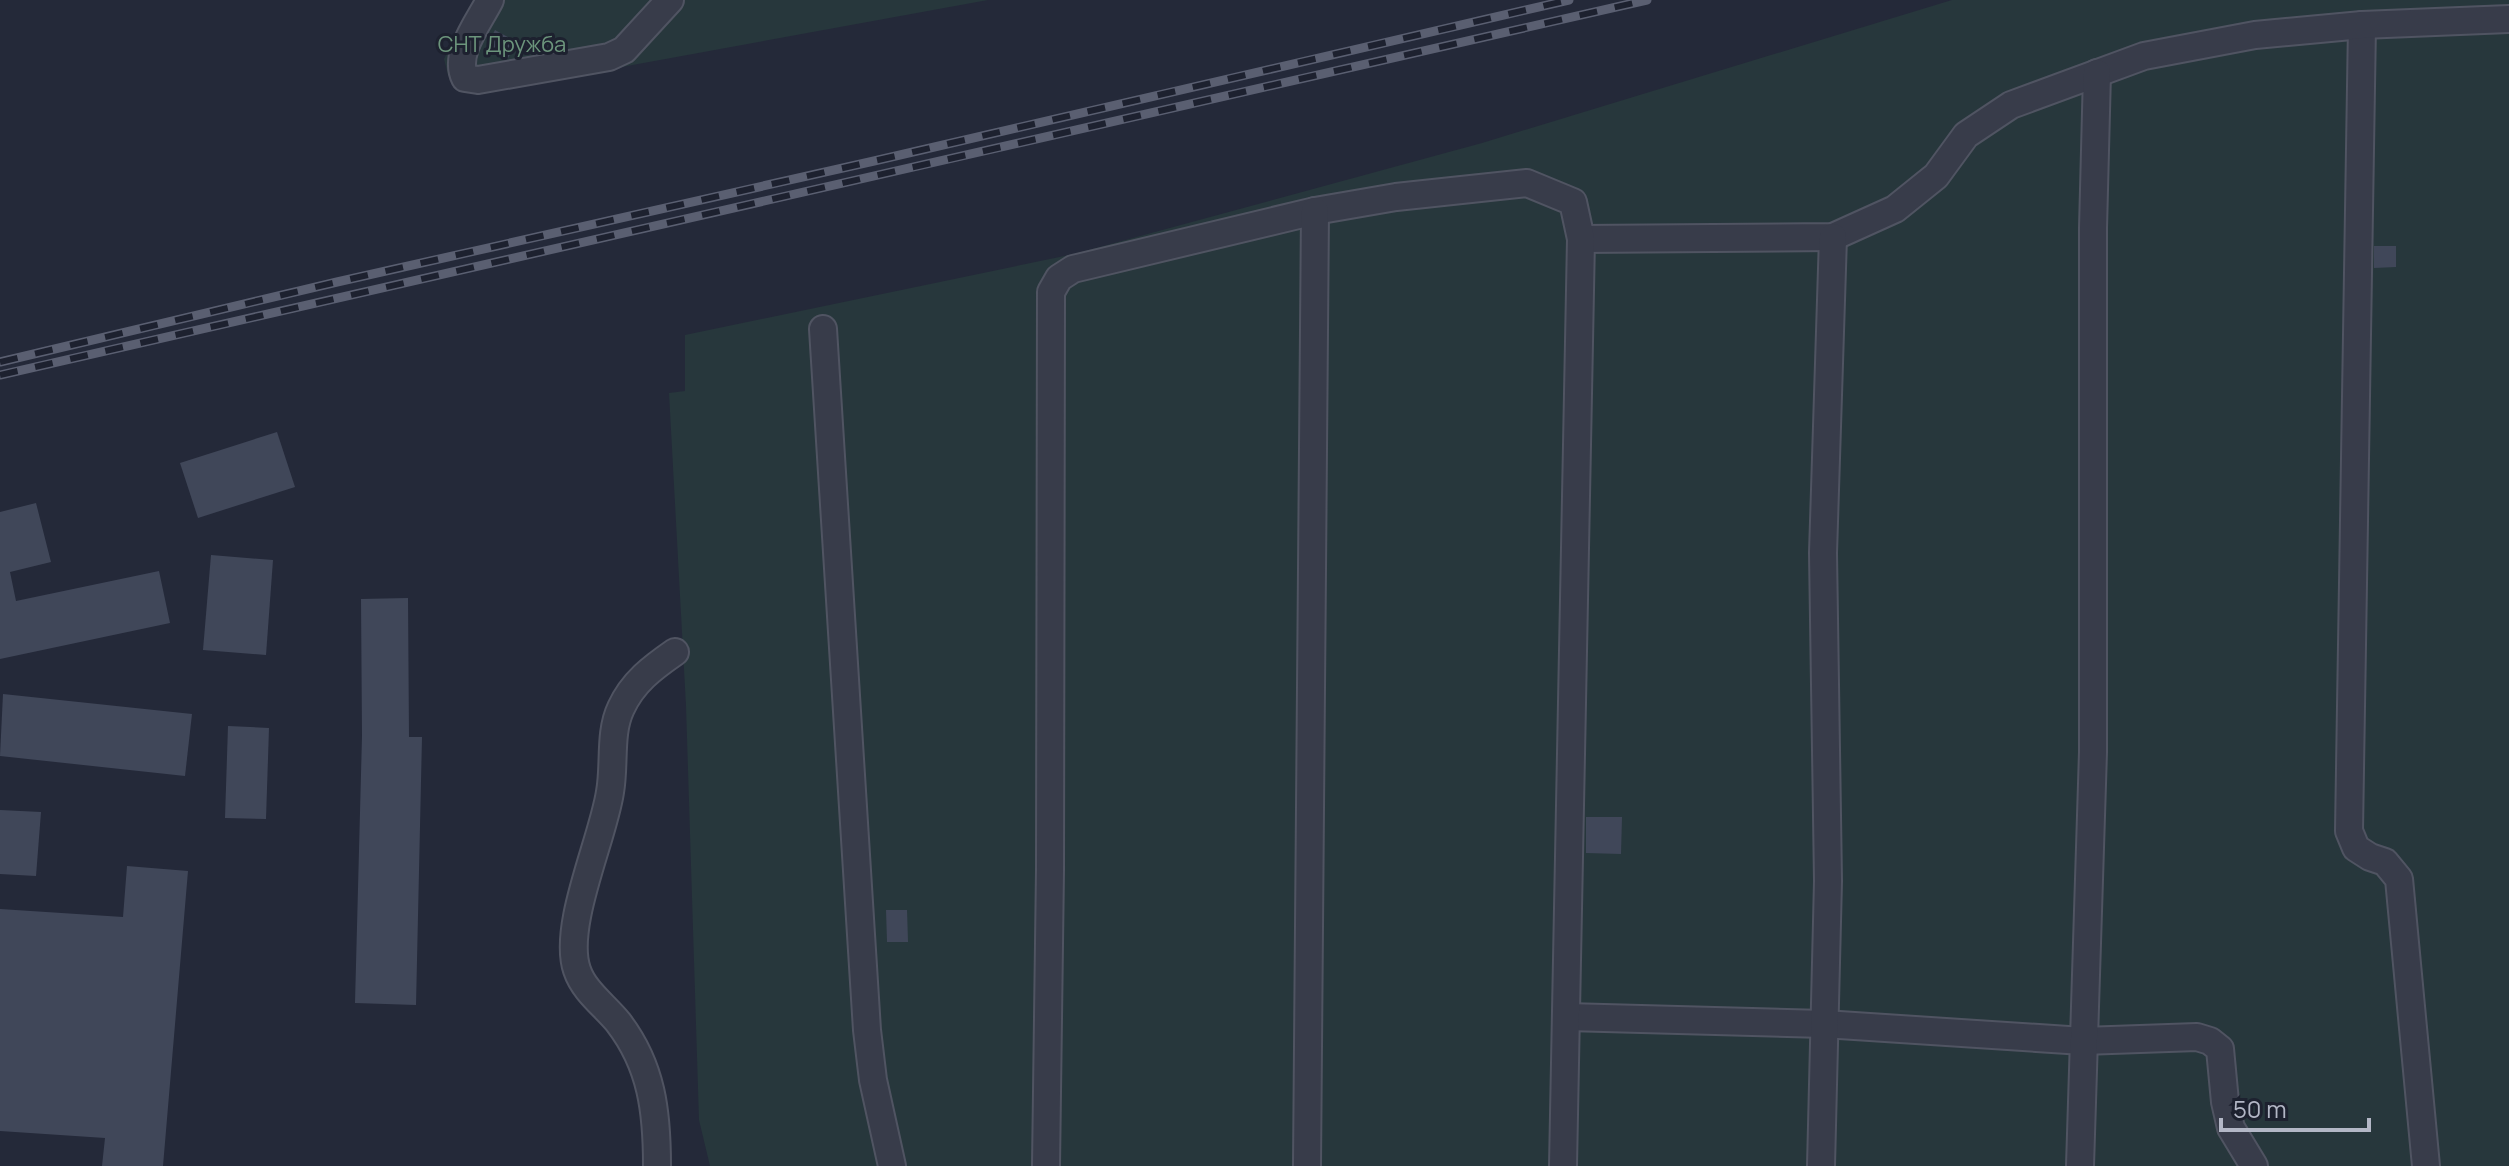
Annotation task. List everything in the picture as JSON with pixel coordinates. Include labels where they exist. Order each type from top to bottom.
[{"type":"street","points":[[490,0],[462,55],[460,69],[465,78],[478,80],[609,57],[624,50],[670,0]]},
{"type":"street","points":[[1581,239],[1833,237],[1895,209],[1936,176],[1966,135],[2011,105],[2144,56],[2255,35],[2362,25],[2509,19]]},
{"type":"street","points":[[2362,25],[2349,831],[2356,848],[2385,862],[2399,879],[2426,1166]]},
{"type":"street","points":[[2080,1166],[2093,752],[2093,228],[2097,73]]},
{"type":"street","points":[[1046,1166],[1051,292],[1059,278],[1073,269],[1315,211],[1396,197],[1527,183],[1573,202],[1581,239],[1563,1166]]},
{"type":"street","points":[[1307,1166],[1315,211]]},
{"type":"street","points":[[1821,1166],[1828,881],[1823,553],[1833,237]]},
{"type":"street","points":[[823,329],[867,1030],[873,1080],[892,1166]]},
{"type":"street","points":[[657,1166],[656,1111],[644,1068],[617,1021],[590,993],[577,972],[573,952],[575,926],[610,792],[613,730],[620,709],[634,684],[675,652]]},
{"type":"street","points":[[1567,1017],[1824,1024],[2083,1041],[2197,1037],[2210,1041],[2220,1049],[2231,1128],[2254,1166]]},
{"type":"green space","name":"СНТ Дружба","points":[[473,0],[988,0],[485,92],[463,90],[448,75],[444,59]]},
{"type":"green space","points":[[1952,0],[2509,0],[2509,1166],[710,1166],[699,1120],[686,706],[669,393],[685,391],[685,335],[1074,254],[1482,143]]},
{"type":"building","points":[[495,30],[517,42],[508,58],[486,47]]},
{"type":"building","points":[[2374,246],[2396,246],[2396,267],[2374,268]]},
{"type":"building","points":[[277,432],[295,487],[198,518],[180,463]]},
{"type":"building","points":[[36,503],[51,562],[10,572],[16,601],[159,571],[170,623],[0,659],[0,512]]},
{"type":"building","points":[[211,555],[273,560],[266,655],[203,650]]},
{"type":"building","points":[[408,598],[409,737],[422,737],[416,1005],[355,1003],[362,736],[361,599]]},
{"type":"building","points":[[3,694],[192,714],[185,776],[0,756]]},
{"type":"building","points":[[228,726],[269,728],[266,819],[225,818]]},
{"type":"building","points":[[0,810],[41,812],[36,876],[0,874]]},
{"type":"building","points":[[1586,817],[1622,817],[1621,854],[1586,853]]},
{"type":"building","points":[[127,866],[188,871],[163,1166],[102,1166],[105,1138],[0,1131],[0,909],[123,917]]},
{"type":"building","points":[[886,910],[907,910],[908,942],[887,942]]},
{"type":"railway","points":[[0,362],[1569,0]]},
{"type":"railway","points":[[0,375],[1647,0]]}]
